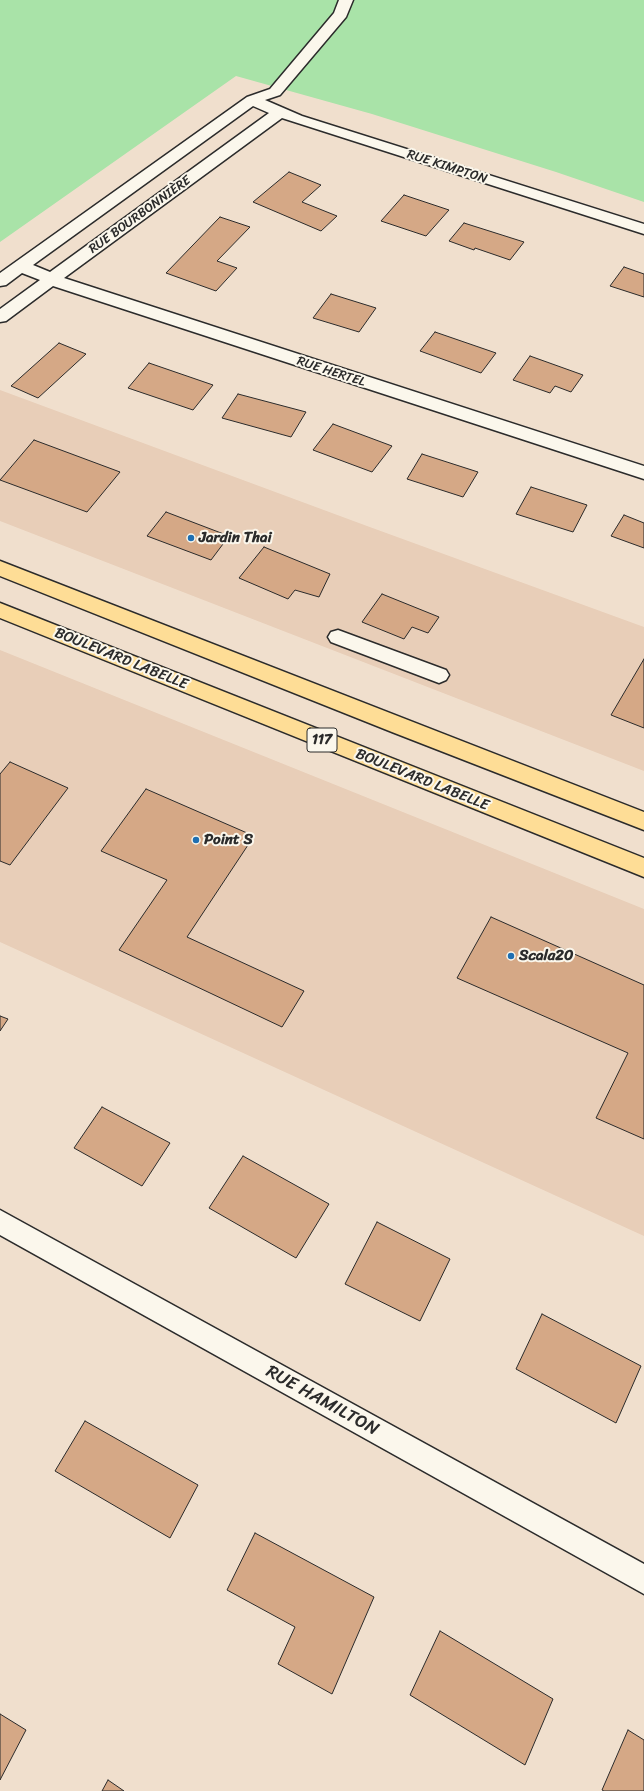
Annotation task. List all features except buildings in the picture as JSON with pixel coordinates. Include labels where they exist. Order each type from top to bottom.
[{"type":"main road","points":[[0,568],[392,724],[644,821]]},
{"type":"main road","name":"BOULEVARD LABELLE","points":[[0,610],[644,868]]},
{"type":"street","points":[[280,112],[275,92],[341,14],[346,0]]},
{"type":"street","name":"RUE BOURBONNIÈRE","points":[[0,281],[252,100],[275,92]]},
{"type":"street","name":"RUE KIMPTON","points":[[252,100],[297,119],[644,229]]},
{"type":"street","name":"RUE BOURBONNIÈRE","points":[[0,317],[280,112]]},
{"type":"street","name":"RUE HERTEL","points":[[21,266],[52,279],[201,330],[644,473]]},
{"type":"street","points":[[338,637],[439,674]]},
{"type":"street","name":"RUE HAMILTON","points":[[0,1222],[644,1580]]},
{"type":"shaded area","points":[[0,390],[644,627],[644,771],[0,521]]},
{"type":"shaded area","points":[[0,650],[644,909],[644,1236],[0,942]]},
{"type":"green space","points":[[0,0],[644,0],[644,202],[556,172],[372,114],[236,76],[0,242]]},
{"type":"place","name":"Jardin Thai","points":[[191,538]]},
{"type":"place","name":"Point S","points":[[196,840]]},
{"type":"place","name":"Scala20","points":[[511,956]]}]
